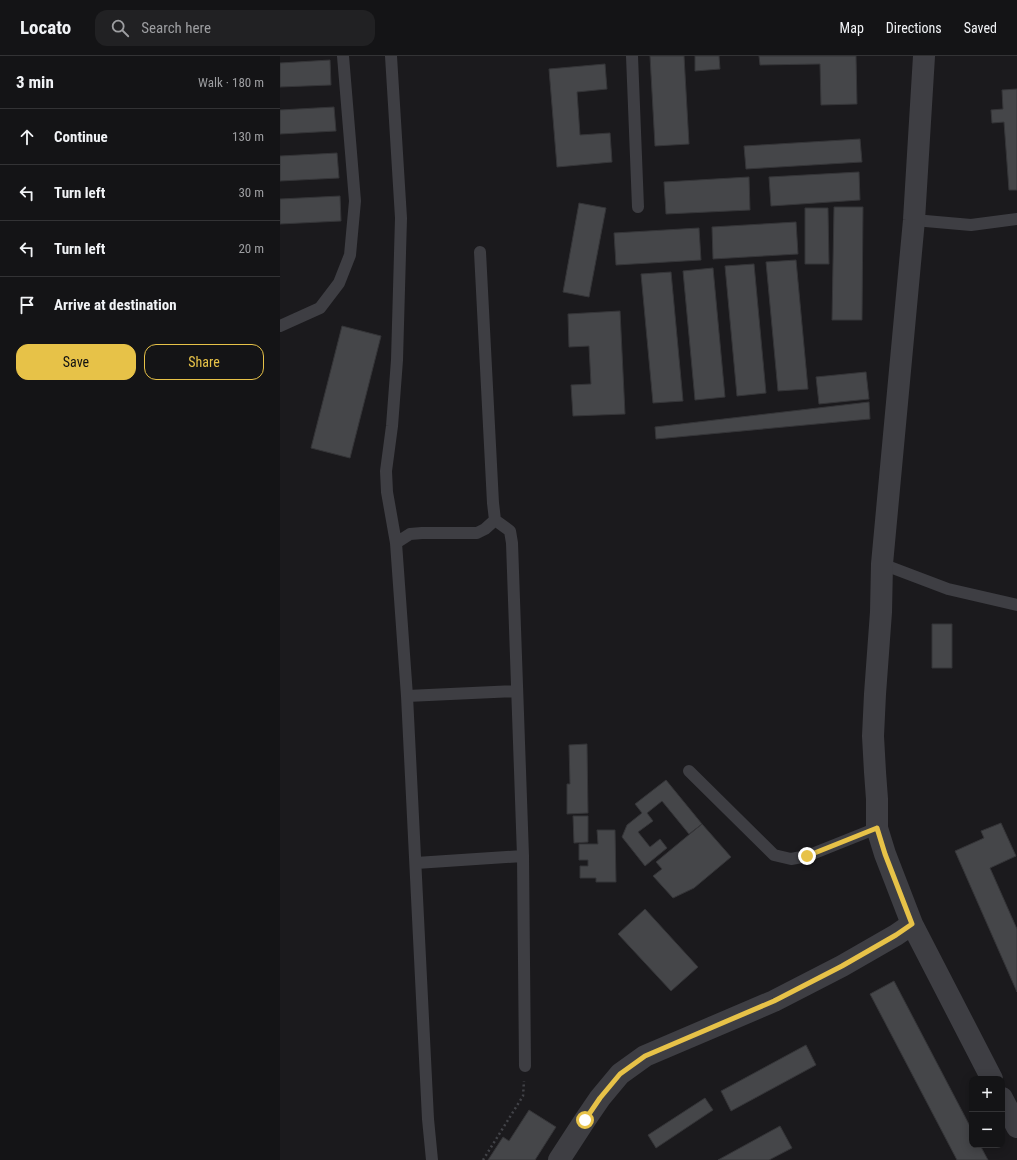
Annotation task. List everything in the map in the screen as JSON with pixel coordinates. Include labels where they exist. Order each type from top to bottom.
[{"type":"street","points":[[924,56],[914,220],[882,564],[881,612],[873,736],[877,799],[877,828],[885,854],[912,924],[990,1076]]},
{"type":"street","points":[[560,1160],[600,1098],[620,1074],[645,1056],[774,1001],[842,966],[896,935],[912,924]]},
{"type":"street","points":[[1005,1104],[1017,1127]]},
{"type":"lane","points":[[280,326],[320,308],[339,283],[350,255],[355,201],[343,56]]},
{"type":"lane","points":[[391,56],[401,218],[396,368],[392,426],[386,471],[387,492],[396,543],[407,696],[428,1119],[432,1160]]},
{"type":"lane","points":[[632,56],[638,207]]},
{"type":"lane","points":[[914,220],[971,226],[1017,219]]},
{"type":"lane","points":[[480,252],[492,503],[495,520],[510,531],[512,544],[523,856],[525,1066]]},
{"type":"lane","points":[[396,543],[410,534],[477,533],[485,529],[495,520]]},
{"type":"lane","points":[[882,564],[948,589],[1017,605]]},
{"type":"lane","points":[[407,696],[517,691]]},
{"type":"lane","points":[[689,771],[774,855],[790,859],[807,856],[877,828]]},
{"type":"lane","points":[[416,864],[523,856]]},
{"type":"path","points":[[484,1160],[523,1096],[525,1066]]},
{"type":"building","points":[[650,56],[684,56],[689,144],[655,146]]},
{"type":"building","points":[[695,56],[719,56],[720,69],[695,71]]},
{"type":"building","points":[[759,56],[856,56],[857,104],[821,105],[820,64],[760,65]]},
{"type":"building","points":[[330,60],[331,85],[280,87],[280,63]]},
{"type":"building","points":[[605,64],[607,89],[577,92],[580,135],[610,133],[612,162],[557,167],[549,69]]},
{"type":"building","points":[[1017,89],[1017,190],[1009,190],[1004,122],[992,123],[991,110],[1003,109],[1002,90]]},
{"type":"building","points":[[334,107],[336,131],[280,134],[280,110]]},
{"type":"building","points":[[860,139],[862,162],[746,169],[744,146]]},
{"type":"building","points":[[337,153],[339,178],[280,181],[280,156]]},
{"type":"building","points":[[859,172],[860,200],[771,206],[769,177]]},
{"type":"building","points":[[749,177],[750,210],[666,214],[664,182]]},
{"type":"building","points":[[340,196],[341,221],[280,224],[280,199]]},
{"type":"building","points":[[579,203],[606,208],[589,297],[563,292]]},
{"type":"building","points":[[834,207],[863,207],[862,320],[832,320]]},
{"type":"building","points":[[805,208],[828,208],[829,264],[805,264]]},
{"type":"building","points":[[796,222],[798,254],[713,259],[712,227]]},
{"type":"building","points":[[699,228],[701,260],[616,265],[614,233]]},
{"type":"building","points":[[796,260],[808,389],[778,391],[766,262]]},
{"type":"building","points":[[754,264],[766,393],[737,396],[725,266]]},
{"type":"building","points":[[713,268],[725,397],[695,400],[683,271]]},
{"type":"building","points":[[671,272],[683,401],[653,403],[641,274]]},
{"type":"building","points":[[620,311],[625,414],[573,416],[571,385],[591,384],[589,346],[569,347],[568,314]]},
{"type":"building","points":[[342,326],[381,336],[350,458],[311,448]]},
{"type":"building","points":[[866,372],[869,399],[819,404],[816,377]]},
{"type":"building","points":[[869,402],[870,419],[656,439],[655,427]]},
{"type":"building","points":[[932,624],[952,624],[952,668],[932,668]]},
{"type":"building","points":[[587,744],[588,813],[567,814],[567,784],[570,784],[569,745]]},
{"type":"building","points":[[666,780],[702,824],[689,834],[662,801],[647,813],[653,821],[638,832],[650,847],[660,839],[667,848],[645,866],[622,837],[627,825],[642,813],[635,804]]},
{"type":"building","points":[[573,816],[588,816],[588,842],[574,843]]},
{"type":"building","points":[[1001,823],[1016,856],[990,868],[1017,929],[1017,992],[955,851],[984,838],[981,831]]},
{"type":"building","points":[[702,824],[731,857],[694,888],[673,898],[653,876],[662,869],[656,862]]},
{"type":"building","points":[[597,830],[615,830],[616,882],[596,882],[596,878],[580,878],[580,866],[588,866],[588,860],[579,860],[579,844],[598,844]]},
{"type":"building","points":[[645,909],[698,967],[671,991],[618,934]]},
{"type":"building","points":[[894,981],[969,1124],[969,1148],[982,1148],[988,1160],[957,1160],[870,994]]},
{"type":"building","points":[[806,1045],[816,1065],[731,1111],[721,1091]]},
{"type":"building","points":[[705,1098],[713,1110],[656,1148],[648,1135]]},
{"type":"building","points":[[529,1110],[556,1127],[535,1160],[488,1160],[503,1137],[509,1141]]},
{"type":"building","points":[[780,1126],[792,1148],[769,1160],[718,1160]]},
{"type":"route","points":[[585,1120],[600,1098],[620,1074],[645,1056],[774,1001],[842,966],[896,935],[912,924],[885,854],[877,828],[807,856]]}]
